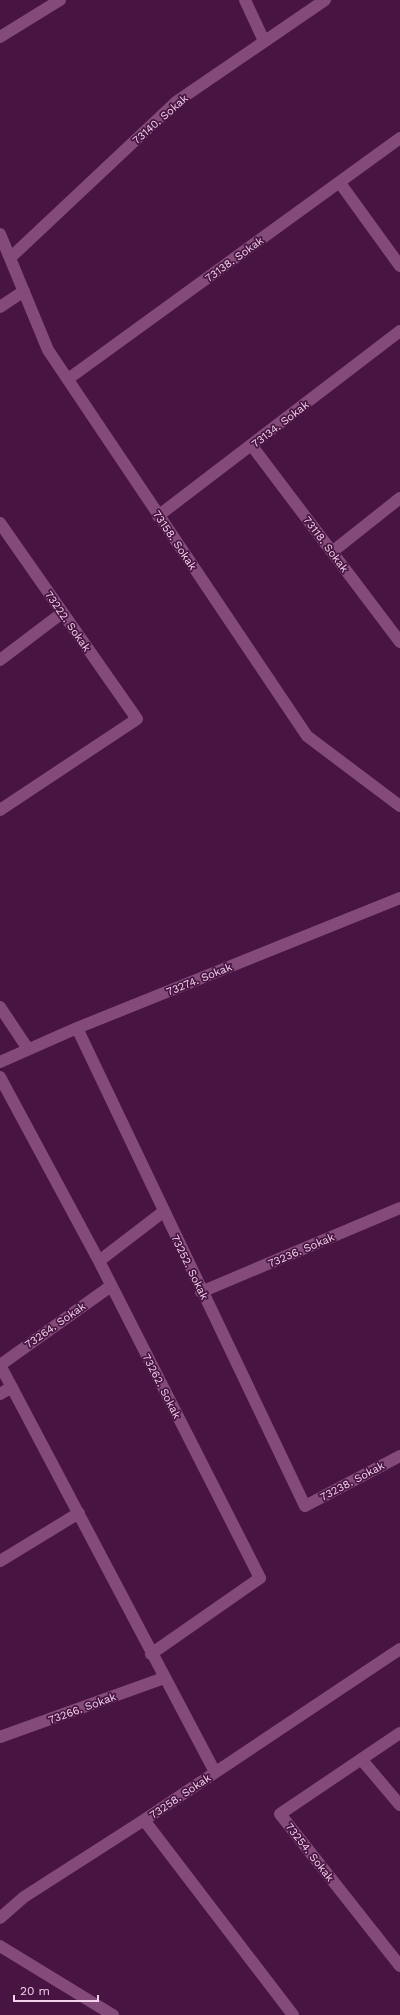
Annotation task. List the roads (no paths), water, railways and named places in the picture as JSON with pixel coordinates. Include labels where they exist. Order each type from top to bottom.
[{"type":"street","points":[[0,37],[60,0]]},
{"type":"street","points":[[245,0],[264,41]]},
{"type":"street","name":"73140. Sokak","points":[[10,258],[176,102],[323,1]]},
{"type":"street","name":"73138. Sokak","points":[[68,379],[400,138]]},
{"type":"street","points":[[340,183],[400,266]]},
{"type":"street","name":"73158. Sokak","points":[[0,234],[48,350],[307,736],[400,806]]},
{"type":"street","points":[[0,307],[24,291]]},
{"type":"street","name":"73134. Sokak","points":[[158,516],[252,446],[400,331]]},
{"type":"street","name":"73118. Sokak","points":[[252,446],[332,552],[399,637]]},
{"type":"street","points":[[332,552],[400,498]]},
{"type":"street","name":"73222. Sokak","points":[[0,523],[137,719],[0,810]]},
{"type":"street","points":[[0,660],[62,613]]},
{"type":"street","name":"73274. Sokak","points":[[0,1062],[77,1028],[400,898]]},
{"type":"street","points":[[0,1007],[28,1049]]},
{"type":"street","name":"73252. Sokak","points":[[77,1028],[163,1212],[304,1506]]},
{"type":"street","name":"73262. Sokak","points":[[0,1077],[99,1261],[260,1578],[151,1654]]},
{"type":"street","name":"73236. Sokak","points":[[201,1292],[400,1208]]},
{"type":"street","points":[[99,1261],[163,1212]]},
{"type":"street","name":"73264. Sokak","points":[[0,1365],[111,1286]]},
{"type":"street","points":[[0,1365],[79,1513],[151,1654],[215,1772]]},
{"type":"street","points":[[0,1394],[12,1387]]},
{"type":"street","name":"73238. Sokak","points":[[304,1506],[400,1456]]},
{"type":"street","points":[[0,1561],[79,1513]]},
{"type":"street","name":"73258. Sokak","points":[[293,2015],[144,1820],[400,1649]]},
{"type":"street","name":"73266. Sokak","points":[[0,1738],[164,1678]]},
{"type":"street","name":"73254. Sokak","points":[[400,1733],[280,1814],[400,1966]]},
{"type":"street","points":[[361,1759],[400,1805]]},
{"type":"street","points":[[0,1918],[24,1897],[144,1820]]},
{"type":"street","points":[[0,1946],[113,2015]]}]
